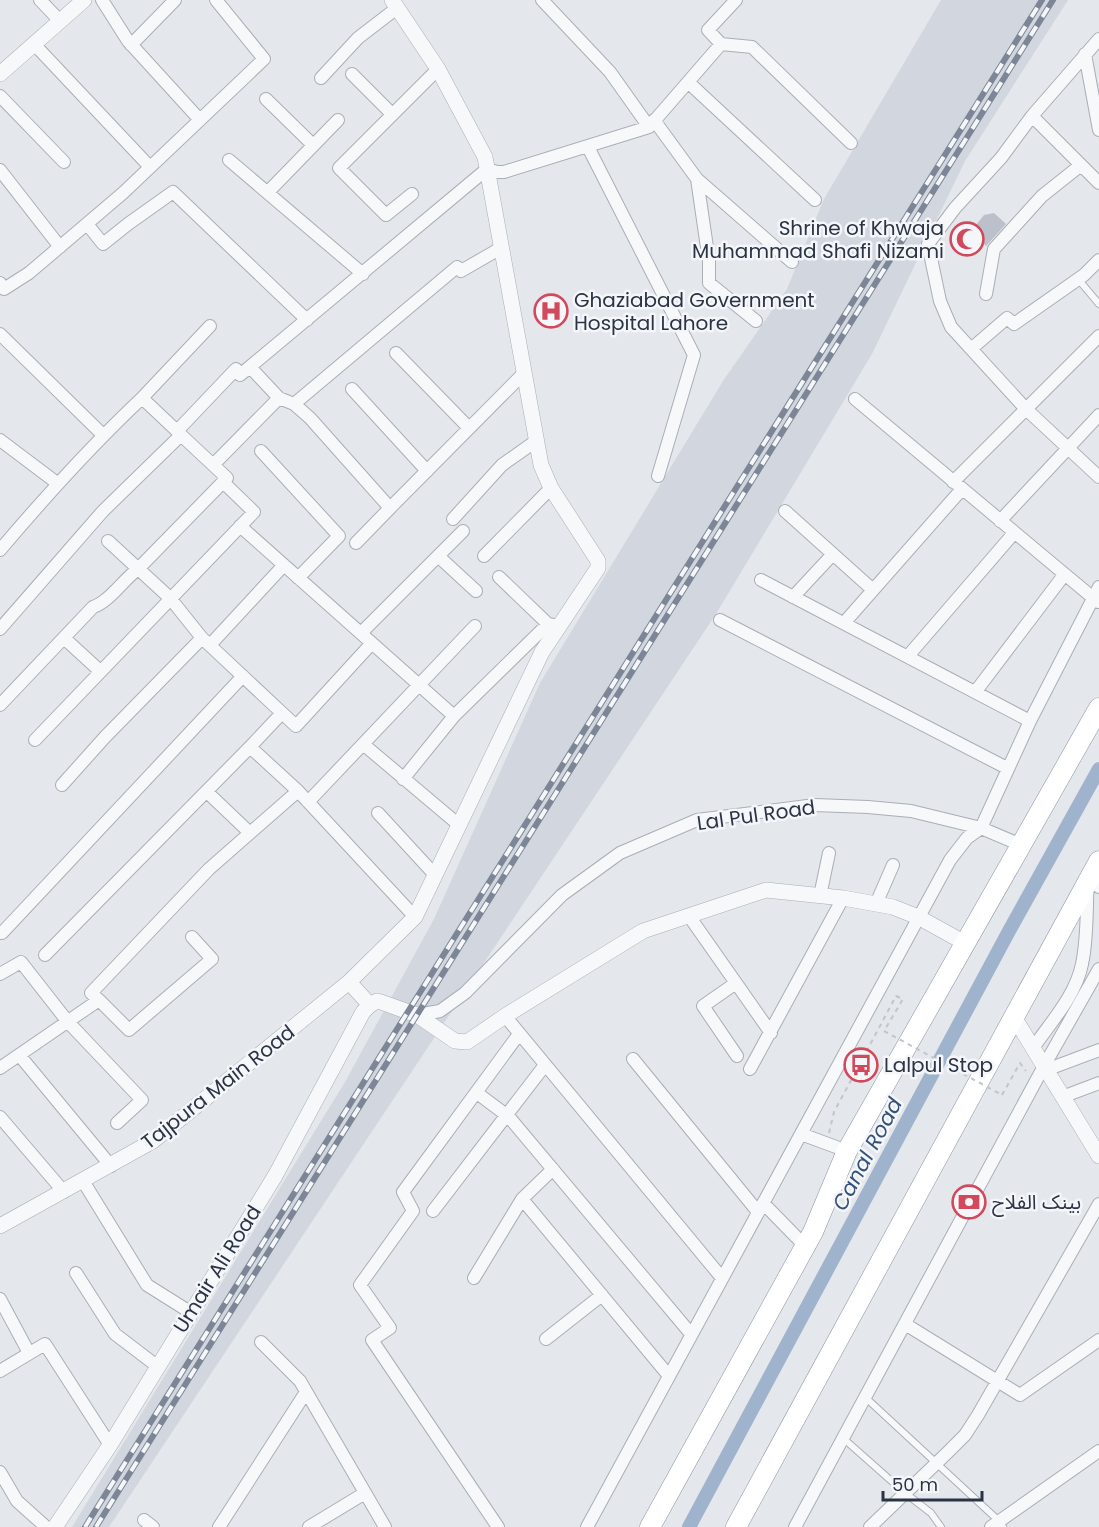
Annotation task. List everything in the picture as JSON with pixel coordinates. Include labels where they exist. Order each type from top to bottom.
[{"type":"highway","points":[[650,1527],[819,1220],[847,1151],[1099,708]]},
{"type":"highway","points":[[736,1527],[1014,1017],[1093,884],[1099,861]]},
{"type":"street","points":[[40,0],[60,21]]},
{"type":"street","points":[[0,74],[84,0]]},
{"type":"street","points":[[102,0],[131,45],[200,120]]},
{"type":"street","points":[[131,45],[175,0]]},
{"type":"street","points":[[1,289],[29,273],[87,224],[150,168],[264,58],[216,0]]},
{"type":"street","points":[[542,0],[610,72],[697,179],[792,262]]},
{"type":"street","points":[[736,0],[708,30],[721,44],[752,47],[851,142]]},
{"type":"street","points":[[321,78],[394,4],[438,69],[485,157],[536,441],[541,465],[551,488],[484,556]]},
{"type":"street","points":[[1099,39],[1032,116],[1001,158],[955,208],[928,244],[940,301],[949,322],[1026,409],[1099,477]]},
{"type":"street","points":[[34,44],[150,168]]},
{"type":"street","points":[[487,169],[504,172],[588,147],[652,123],[721,44]]},
{"type":"street","points":[[1085,54],[1099,130]]},
{"type":"street","points":[[412,194],[386,216],[339,168],[438,69]]},
{"type":"street","points":[[352,74],[392,114]]},
{"type":"street","points":[[688,82],[815,200]]},
{"type":"street","points":[[0,96],[64,162]]},
{"type":"street","points":[[266,99],[313,145]]},
{"type":"street","points":[[1032,116],[1099,183]]},
{"type":"street","points":[[268,192],[338,120]]},
{"type":"street","points":[[588,147],[694,356],[658,476]]},
{"type":"street","points":[[229,160],[363,274]]},
{"type":"street","points":[[986,294],[994,249],[1042,196],[1081,165]]},
{"type":"street","points":[[0,629],[103,511],[179,433],[236,369],[240,375],[487,169]]},
{"type":"street","points":[[0,170],[60,247]]},
{"type":"street","points":[[697,179],[709,261],[709,283],[756,321]]},
{"type":"street","points":[[87,224],[104,244],[173,192],[307,320]]},
{"type":"street","points":[[294,404],[457,267],[461,271],[501,248]]},
{"type":"street","points":[[971,349],[1007,318],[1014,324],[1078,279],[1099,260]]},
{"type":"street","points":[[0,550],[57,483],[210,326]]},
{"type":"street","points":[[0,334],[103,435]]},
{"type":"street","points":[[844,623],[958,486],[1026,409],[1099,336]]},
{"type":"street","points":[[396,353],[469,428]]},
{"type":"street","points":[[250,367],[279,398],[294,404],[310,418],[391,507]]},
{"type":"street","points":[[356,543],[524,374]]},
{"type":"street","points":[[352,389],[427,471]]},
{"type":"street","points":[[0,705],[93,607],[102,604],[125,578],[138,569],[227,478],[142,398]]},
{"type":"street","points":[[213,465],[279,398]]},
{"type":"street","points":[[855,399],[1096,601]]},
{"type":"street","points":[[1000,521],[1099,415]]},
{"type":"street","points":[[0,440],[57,483]]},
{"type":"street","points":[[453,519],[502,465],[536,441]]},
{"type":"street","points":[[261,451],[339,536],[298,578]]},
{"type":"street","points":[[35,740],[254,512],[223,482]]},
{"type":"street","name":"Tajpura Main Road","points":[[0,1226],[153,1141],[349,982],[415,917],[553,625],[598,568],[598,561],[551,488]]},
{"type":"street","points":[[786,511],[873,590]]},
{"type":"street","points":[[240,526],[454,716]]},
{"type":"street","points":[[361,633],[463,531]]},
{"type":"street","points":[[908,656],[1014,533]]},
{"type":"street","points":[[108,542],[170,598],[206,641],[296,726],[372,643]]},
{"type":"street","points":[[793,597],[833,554]]},
{"type":"street","points":[[438,556],[476,591]]},
{"type":"street","points":[[62,785],[105,737],[284,565]]},
{"type":"street","points":[[976,691],[1064,574]]},
{"type":"street","points":[[403,779],[454,716],[553,625],[499,577]]},
{"type":"street","points":[[761,580],[1030,721]]},
{"type":"street","points":[[587,1527],[918,917],[950,861],[968,838],[981,828],[1030,721],[1096,601],[1099,587]]},
{"type":"street","points":[[720,620],[1007,768]]},
{"type":"street","points":[[308,801],[475,626]]},
{"type":"street","points":[[64,638],[100,671]]},
{"type":"street","points":[[2,933],[243,676]]},
{"type":"street","points":[[45,955],[282,713]]},
{"type":"street","points":[[363,744],[459,825]]},
{"type":"street","points":[[250,747],[308,801],[415,917]]},
{"type":"street","points":[[192,937],[212,959],[129,1030],[91,993],[209,869],[298,791]]},
{"type":"street","points":[[207,792],[250,833]]},
{"type":"street","name":"Lal Pul Road","points":[[417,1015],[440,1011],[465,993],[562,895],[620,853],[697,820],[815,804],[911,812],[981,828],[1021,845]]},
{"type":"street","points":[[378,813],[435,875]]},
{"type":"street","points":[[820,896],[829,853]]},
{"type":"street","points":[[876,904],[893,865]]},
{"type":"street","points":[[1033,1048],[1068,998],[1078,978],[1093,884]]},
{"type":"street","points":[[349,982],[370,1005],[376,1001],[381,1002],[417,1015],[455,1041],[467,1042],[643,931],[766,890],[843,898],[893,907],[918,917],[965,943]]},
{"type":"street","points":[[750,1069],[843,898]]},
{"type":"street","points":[[689,916],[771,1033]]},
{"type":"street","points":[[0,974],[21,962],[69,1022],[142,1100],[117,1123]]},
{"type":"street","points":[[795,1527],[1099,969]]},
{"type":"street","points":[[736,983],[703,1006],[737,1056]]},
{"type":"street","points":[[0,1068],[99,1000]]},
{"type":"street","name":"Umair Ali Road","points":[[56,1527],[110,1445],[275,1176],[363,1012],[370,1005]]},
{"type":"street","points":[[505,1016],[722,1278]]},
{"type":"street","points":[[1014,1017],[1099,1156]]},
{"type":"street","points":[[498,1527],[372,1340],[390,1328],[360,1285],[413,1211],[404,1192],[519,1034]]},
{"type":"street","points":[[1045,1068],[1099,1050]]},
{"type":"street","points":[[20,1056],[111,1166]]},
{"type":"street","points":[[633,1059],[760,1208],[805,1246]]},
{"type":"street","points":[[433,1211],[545,1065]]},
{"type":"street","points":[[1062,1097],[1099,1083]]},
{"type":"street","points":[[477,1093],[507,1115],[691,1335]]},
{"type":"street","points":[[0,1117],[64,1192]]},
{"type":"street","points":[[801,1134],[847,1151]]},
{"type":"street","points":[[474,1278],[522,1198],[553,1169]]},
{"type":"street","points":[[83,1181],[147,1285],[190,1312]]},
{"type":"street","points":[[522,1198],[669,1376]]},
{"type":"street","points":[[870,1527],[965,1435],[1099,1204]]},
{"type":"street","points":[[76,1273],[115,1334],[157,1366]]},
{"type":"street","points":[[546,1339],[602,1295]]},
{"type":"street","points":[[0,1299],[29,1353]]},
{"type":"street","points":[[905,1324],[1020,1395],[1099,1340]]},
{"type":"street","points":[[261,1342],[300,1381],[385,1527]]},
{"type":"street","points":[[0,1371],[45,1344],[110,1445]]},
{"type":"street","points":[[219,1527],[306,1392]]},
{"type":"street","points":[[997,1525],[1099,1451]]},
{"type":"street","points":[[0,1472],[17,1501],[46,1527]]},
{"type":"street","points":[[309,1527],[365,1493]]},
{"type":"lane","points":[[1078,279],[1099,304]]},
{"type":"lane","points":[[866,1398],[937,1462],[997,1525]]},
{"type":"lane","points":[[844,1439],[931,1513],[941,1527]]},
{"type":"path","points":[[826,1142],[834,1112],[896,996],[903,999],[884,1031],[1002,1095],[1020,1063],[1027,1070],[1021,1080]]},
{"type":"shaded area","points":[[941,0],[1068,0],[965,161],[872,354],[716,614],[109,1527],[72,1527],[345,1082],[434,919],[540,683],[723,381],[787,289],[824,199]]},
{"type":"building","points":[[994,213],[1006,224],[986,246],[974,235],[976,225],[984,215]]},
{"type":"waterway","name":"Canal Road","points":[[689,1527],[1009,931],[1099,769]]},
{"type":"railway","points":[[85,1527],[1042,0]]},
{"type":"railway","points":[[96,1527],[1053,0]]},
{"type":"place","name":"Shrine of Khwaja Muhammad Shafi Nizami","points":[[967,239]]},
{"type":"place","name":"Ghaziabad Government Hospital Lahore","points":[[551,311]]},
{"type":"place","name":"Lalpul Stop","points":[[861,1065]]},
{"type":"place","name":"بینک الفلاح","points":[[969,1202]]}]
